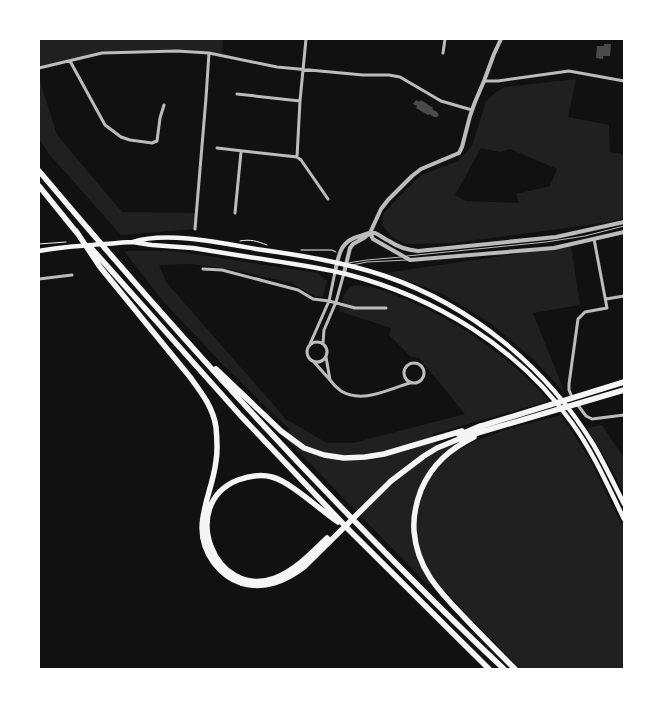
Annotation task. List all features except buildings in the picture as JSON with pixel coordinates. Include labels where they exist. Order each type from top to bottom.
[{"type":"highway","points":[[39,171],[248,410],[423,591],[504,669]]},
{"type":"highway","points":[[39,186],[118,280],[234,408],[350,531],[489,669]]},
{"type":"highway","points":[[76,231],[100,267],[190,377],[211,410],[216,426],[216,461],[213,479],[204,508],[202,534],[205,548],[219,570],[232,580],[242,583],[262,586],[283,581],[304,567],[327,540]]},
{"type":"highway","points":[[184,338],[281,431],[304,448],[324,455],[344,458],[384,454],[592,396],[624,390]]},
{"type":"highway","points":[[592,396],[624,382]]},
{"type":"highway","points":[[515,669],[441,594],[430,579],[422,566],[415,542],[414,521],[416,503],[424,484],[434,467],[446,455],[464,442],[485,432],[539,412]]},
{"type":"highway","points":[[350,531],[286,483],[272,477],[260,475],[236,481],[225,487],[217,495],[211,504],[206,531],[214,556],[223,567],[235,576],[253,581],[274,578],[288,572],[327,540],[375,494],[404,466],[435,445],[480,426]]},
{"type":"highway","points":[[375,494],[407,468],[437,448],[464,437],[485,432]]},
{"type":"main road","points":[[131,242],[152,238],[203,240],[346,264],[432,295],[481,324],[506,343],[527,362],[566,404],[593,445],[624,504]]},
{"type":"main road","points":[[39,251],[61,245],[131,242],[194,248],[344,273],[421,300],[492,342],[534,377],[572,423],[584,441],[624,519]]},
{"type":"street","points":[[297,156],[306,39]]},
{"type":"street","points":[[442,53],[445,39]]},
{"type":"street","points":[[330,380],[326,357],[327,351],[323,344],[324,330],[336,302],[350,248],[370,233],[381,209],[388,200],[420,169],[459,153],[472,110],[501,39]]},
{"type":"street","points":[[39,68],[102,52],[177,51],[209,53],[271,66],[363,76],[390,75],[400,77],[441,101],[472,110]]},
{"type":"street","points":[[195,229],[209,53]]},
{"type":"street","points":[[70,61],[105,125],[120,136],[130,140],[152,143],[157,141],[164,105]]},
{"type":"street","points":[[484,81],[498,81],[569,71],[624,81]]},
{"type":"street","points":[[237,94],[300,101]]},
{"type":"street","points":[[217,148],[241,152],[297,156],[328,199]]},
{"type":"street","points":[[235,214],[241,152]]},
{"type":"street","points":[[410,382],[405,378],[404,370],[408,364],[415,363],[421,365],[424,377],[416,383],[410,382],[366,396],[354,396],[341,390],[308,358],[306,352],[329,301],[341,249],[349,239],[376,233],[398,247],[418,251],[556,237],[624,222]]},
{"type":"street","points":[[370,233],[373,239],[410,260],[554,248],[624,232]]},
{"type":"street","points":[[594,239],[607,308],[585,312],[578,319],[569,390],[586,416],[592,419],[624,415]]},
{"type":"street","points":[[203,269],[222,270],[298,290],[314,299],[336,302],[355,308],[386,308]]},
{"type":"street","points":[[39,279],[72,276]]},
{"type":"street","points":[[606,299],[624,296]]},
{"type":"street","points":[[310,344],[316,342],[323,344]]},
{"type":"street","points":[[313,362],[320,362],[326,357]]},
{"type":"lane","points":[[346,264],[403,256],[546,242],[585,236],[624,226]]},
{"type":"lane","points":[[346,264],[410,260]]},
{"type":"path","points":[[39,244],[61,245]]},
{"type":"shaded area","points":[[39,39],[223,39],[222,56],[177,51],[102,53],[39,67]]},
{"type":"shaded area","points":[[39,78],[57,135],[122,212],[196,213],[195,229],[121,235],[49,154],[39,139]]},
{"type":"shaded area","points":[[576,79],[568,117],[609,125],[610,152],[624,154],[624,218],[610,222],[453,243],[405,244],[392,237],[382,225],[384,213],[421,175],[458,161],[472,146],[486,101],[505,87]],"holes":[[[481,148],[500,152],[510,149],[557,169],[550,186],[516,194],[519,203],[466,201],[455,195]]]},
{"type":"shaded area","points":[[571,246],[580,305],[533,313],[565,393],[533,359],[493,325],[443,294],[385,273]]},
{"type":"shaded area","points":[[124,251],[174,251],[317,273],[327,281],[323,297],[314,296],[292,283],[225,268],[192,264],[159,265],[166,282],[286,419],[327,443],[353,443],[465,414],[419,358],[411,357],[389,335],[391,328],[339,311],[345,293],[350,287],[357,285],[367,286],[413,302],[456,325],[515,367],[549,401],[433,434],[438,451],[452,445],[461,449],[496,433],[561,415],[589,458],[624,530],[624,668],[521,669],[439,584],[427,584],[285,438],[289,429],[226,368],[163,301]]},
{"type":"shaded area","points":[[602,425],[624,458],[624,495],[615,475],[587,428]]}]
